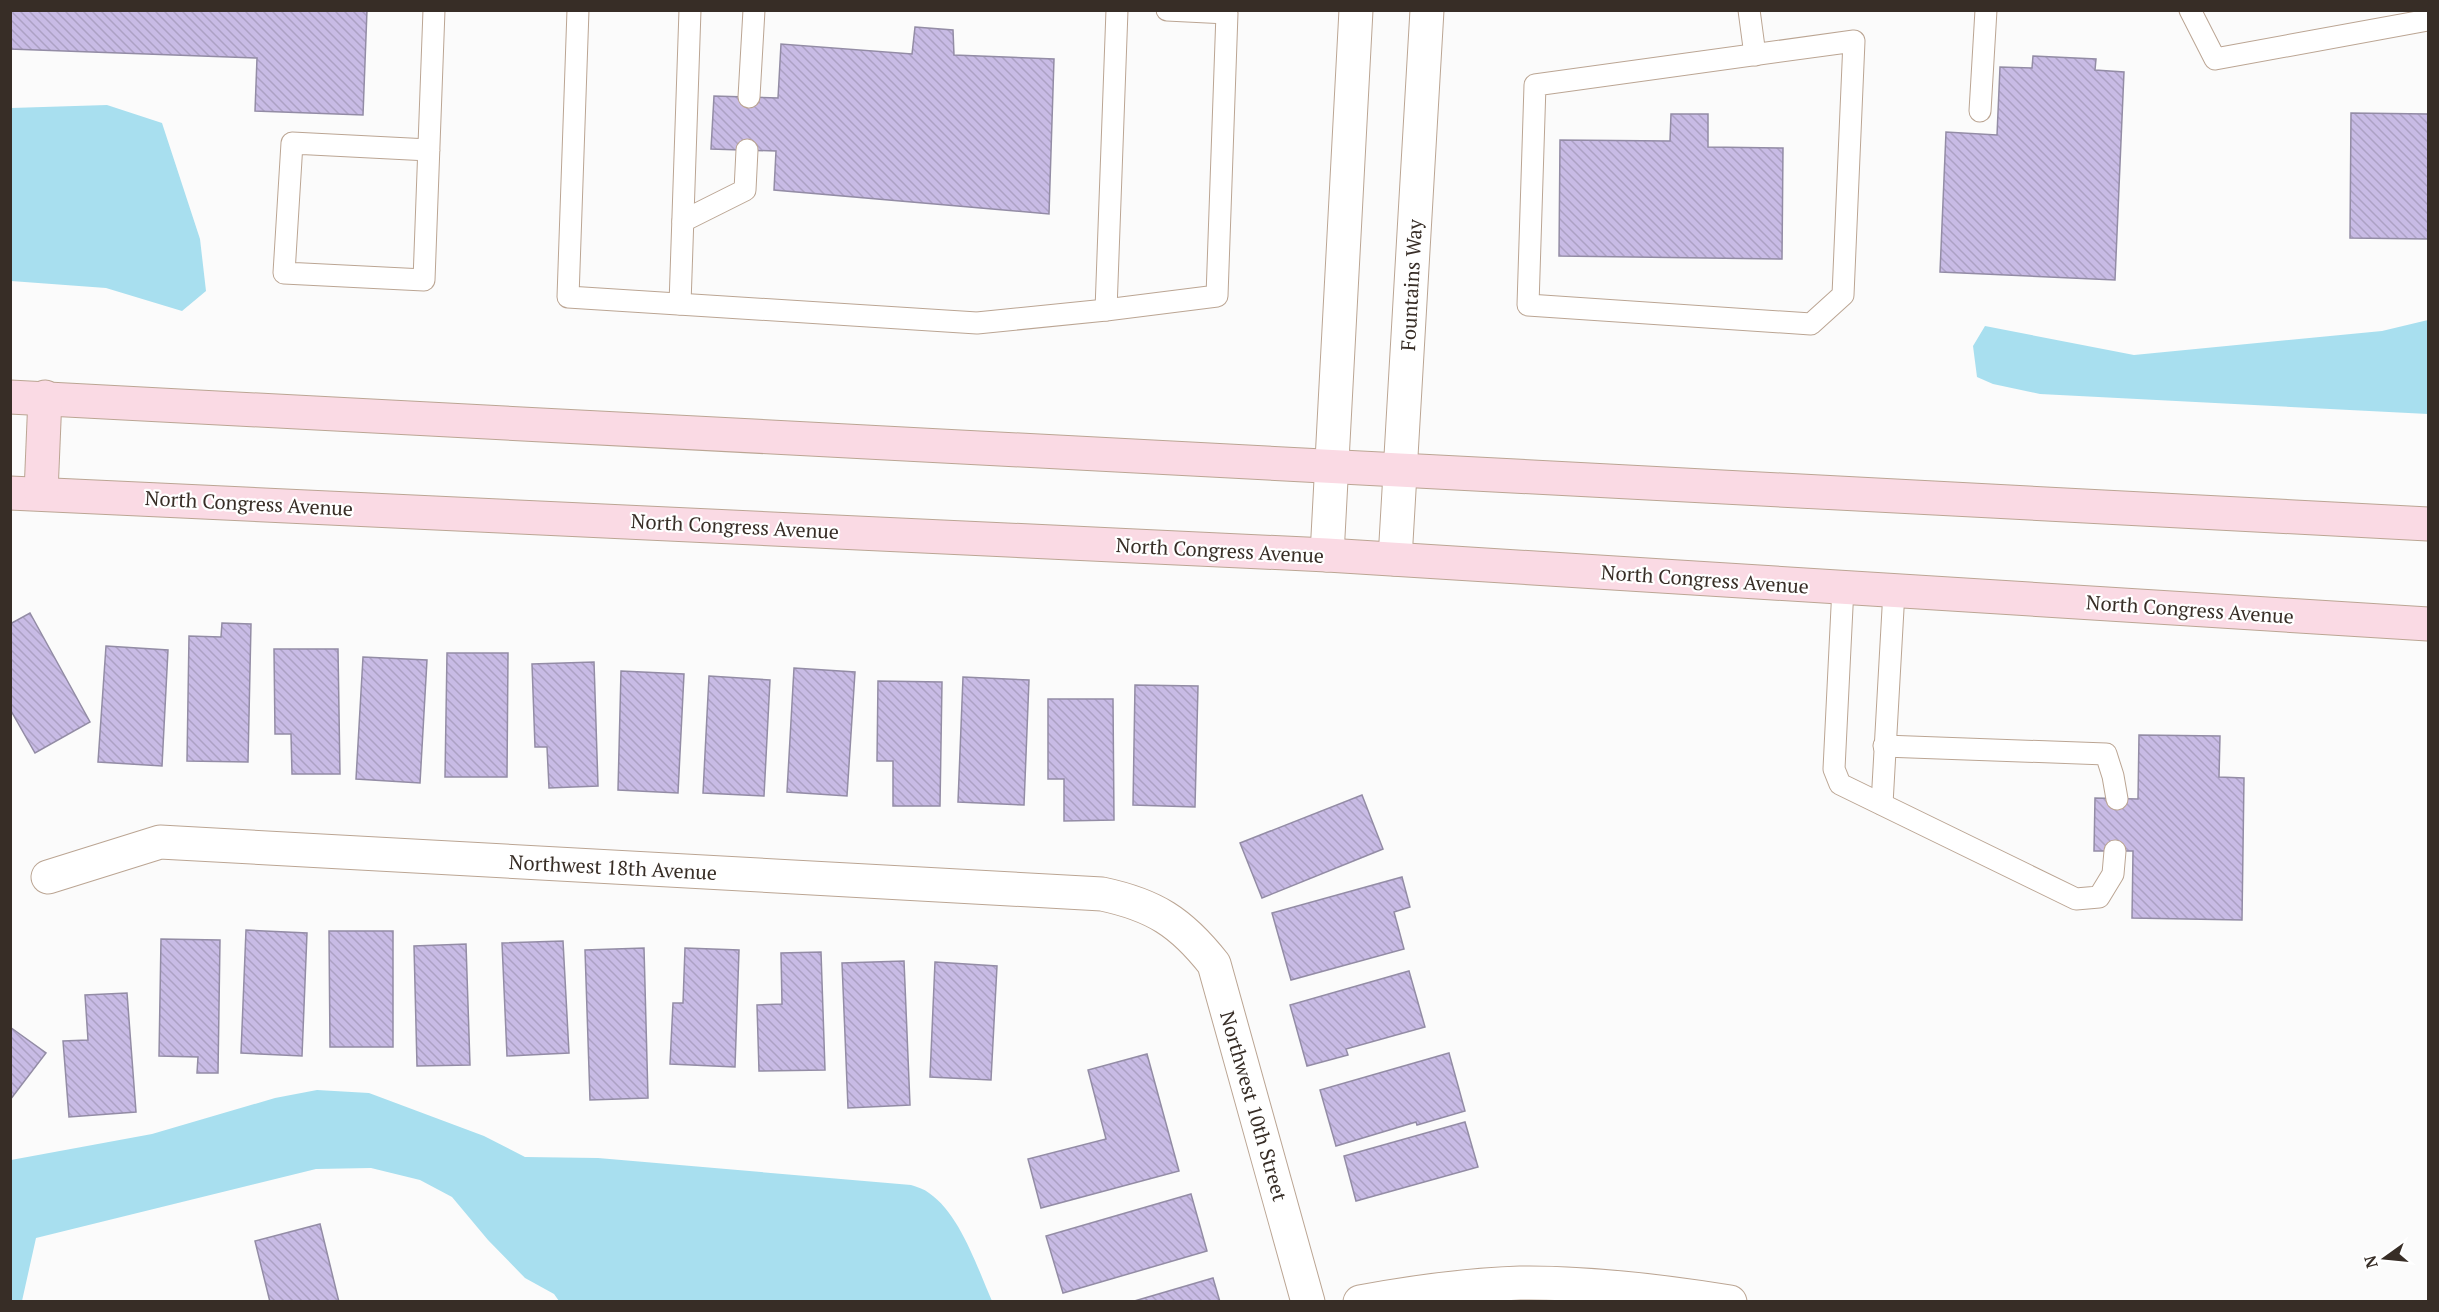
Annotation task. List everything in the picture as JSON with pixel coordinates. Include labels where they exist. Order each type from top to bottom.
[{"type":"main road","points":[[10,397],[45,397],[2428,524]]},
{"type":"main road","points":[[26,493],[45,397]]},
{"type":"main road","name":"North Congress Avenue","points":[[26,493],[1327,555],[2428,624]]},
{"type":"street","points":[[1327,555],[1356,10]]},
{"type":"street","name":"Fountains Way","points":[[1395,559],[1427,10]]},
{"type":"street","name":"Northwest 18th Avenue","points":[[48,877],[160,842],[1102,894],[1129,899],[1154,909],[1177,924]]},
{"type":"street","name":"Northwest 10th Street","points":[[1177,924],[1197,942],[1214,964],[1308,1302]]},
{"type":"street","points":[[1360,1302],[1415,1292],[1520,1283],[1625,1287],[1730,1302]]},
{"type":"lane","points":[[429,150],[292,143],[284,273],[424,280],[429,150],[434,10]]},
{"type":"lane","points":[[578,10],[568,297],[977,323],[1217,296],[1227,13],[1167,10]]},
{"type":"lane","points":[[680,304],[690,10]]},
{"type":"lane","points":[[749,97],[754,10]]},
{"type":"lane","points":[[1106,310],[1117,10]]},
{"type":"lane","points":[[1749,10],[1755,55]]},
{"type":"lane","points":[[1980,111],[1986,10]]},
{"type":"lane","points":[[2190,10],[2215,59],[2428,20]]},
{"type":"lane","points":[[1854,41],[1843,295],[1811,324],[1528,305],[1535,85],[1755,55],[1854,41]]},
{"type":"lane","points":[[683,221],[745,190],[747,150]]},
{"type":"lane","points":[[1843,587],[1834,769],[1840,783],[2076,899],[2099,897],[2113,874],[2115,851]]},
{"type":"lane","points":[[1882,804],[1894,591]]},
{"type":"lane","points":[[1884,746],[2106,754],[2117,799]]},
{"type":"water","points":[[107,105],[162,123],[200,239],[206,291],[182,311],[106,288],[11,281],[11,108]]},
{"type":"water","points":[[2428,320],[2428,414],[2040,394],[1993,384],[1977,377],[1973,346],[1985,326],[2134,355],[2382,331]]},
{"type":"water","points":[[317,1090],[369,1093],[484,1136],[525,1157],[598,1158],[911,1185],[929,1193],[950,1214],[974,1257],[992,1301],[559,1301],[554,1294],[525,1278],[488,1240],[452,1197],[420,1180],[371,1168],[316,1169],[36,1238],[22,1301],[11,1301],[11,1160],[152,1134],[275,1098]]},
{"type":"building","points":[[10,10],[367,10],[363,115],[255,111],[257,58],[10,49]]},
{"type":"building","points":[[915,27],[953,30],[954,55],[1054,59],[1049,214],[774,190],[776,151],[711,149],[714,96],[778,98],[781,44],[912,54]]},
{"type":"building","points":[[2033,56],[2096,59],[2095,70],[2124,72],[2115,280],[1940,272],[1946,132],[1997,135],[2000,67],[2032,68]]},
{"type":"building","points":[[2351,113],[2428,114],[2428,239],[2350,238]]},
{"type":"building","points":[[1671,114],[1708,114],[1708,147],[1783,148],[1782,259],[1559,256],[1560,140],[1670,141]]},
{"type":"building","points":[[30,613],[90,722],[35,753],[10,709],[10,624]]},
{"type":"building","points":[[222,623],[251,624],[248,762],[187,761],[189,636],[221,637]]},
{"type":"building","points":[[106,646],[168,650],[162,766],[98,762]]},
{"type":"building","points":[[274,649],[338,649],[340,774],[292,774],[291,734],[275,734]]},
{"type":"building","points":[[447,653],[508,653],[507,777],[445,777]]},
{"type":"building","points":[[363,657],[427,660],[420,783],[356,779]]},
{"type":"building","points":[[594,662],[598,786],[549,788],[547,747],[535,747],[532,664]]},
{"type":"building","points":[[794,668],[855,672],[847,796],[787,792]]},
{"type":"building","points":[[621,671],[684,674],[678,793],[618,790]]},
{"type":"building","points":[[709,676],[770,680],[764,796],[703,793]]},
{"type":"building","points":[[963,677],[1029,680],[1024,805],[958,802]]},
{"type":"building","points":[[878,681],[942,682],[940,806],[893,806],[893,761],[877,761]]},
{"type":"building","points":[[1135,685],[1198,686],[1195,807],[1133,805]]},
{"type":"building","points":[[1048,699],[1113,699],[1114,820],[1064,821],[1064,779],[1048,779]]},
{"type":"building","points":[[2139,735],[2220,736],[2219,777],[2244,778],[2242,920],[2132,918],[2133,851],[2094,851],[2095,798],[2138,799]]},
{"type":"building","points":[[1362,795],[1383,849],[1262,898],[1240,843]]},
{"type":"building","points":[[1402,877],[1410,907],[1394,912],[1404,949],[1291,980],[1272,913]]},
{"type":"building","points":[[246,930],[307,933],[302,1056],[241,1053]]},
{"type":"building","points":[[329,931],[393,931],[393,1047],[330,1047]]},
{"type":"building","points":[[161,939],[220,940],[218,1073],[197,1073],[198,1057],[159,1056]]},
{"type":"building","points":[[563,941],[569,1053],[507,1056],[502,943]]},
{"type":"building","points":[[466,944],[470,1065],[417,1066],[414,946]]},
{"type":"building","points":[[644,948],[648,1098],[590,1100],[585,950]]},
{"type":"building","points":[[685,948],[739,950],[735,1067],[670,1064],[673,1003],[683,1003]]},
{"type":"building","points":[[821,952],[825,1070],[759,1071],[757,1005],[782,1004],[781,953]]},
{"type":"building","points":[[904,961],[910,1105],[848,1108],[842,963]]},
{"type":"building","points":[[935,962],[997,966],[991,1080],[930,1077]]},
{"type":"building","points":[[1409,971],[1425,1027],[1346,1049],[1348,1055],[1307,1066],[1290,1005]]},
{"type":"building","points":[[127,993],[136,1112],[69,1117],[63,1041],[88,1040],[85,995]]},
{"type":"building","points":[[10,1027],[46,1053],[10,1100]]},
{"type":"building","points":[[1449,1053],[1465,1111],[1417,1125],[1416,1122],[1336,1146],[1320,1090]]},
{"type":"building","points":[[1147,1054],[1179,1171],[1041,1208],[1028,1159],[1106,1139],[1088,1070]]},
{"type":"building","points":[[1465,1122],[1478,1167],[1356,1201],[1344,1156]]},
{"type":"building","points":[[1191,1194],[1207,1251],[1063,1293],[1046,1236]]},
{"type":"building","points":[[320,1224],[339,1302],[270,1302],[255,1241]]},
{"type":"building","points":[[1213,1278],[1220,1302],[1131,1302]]}]
